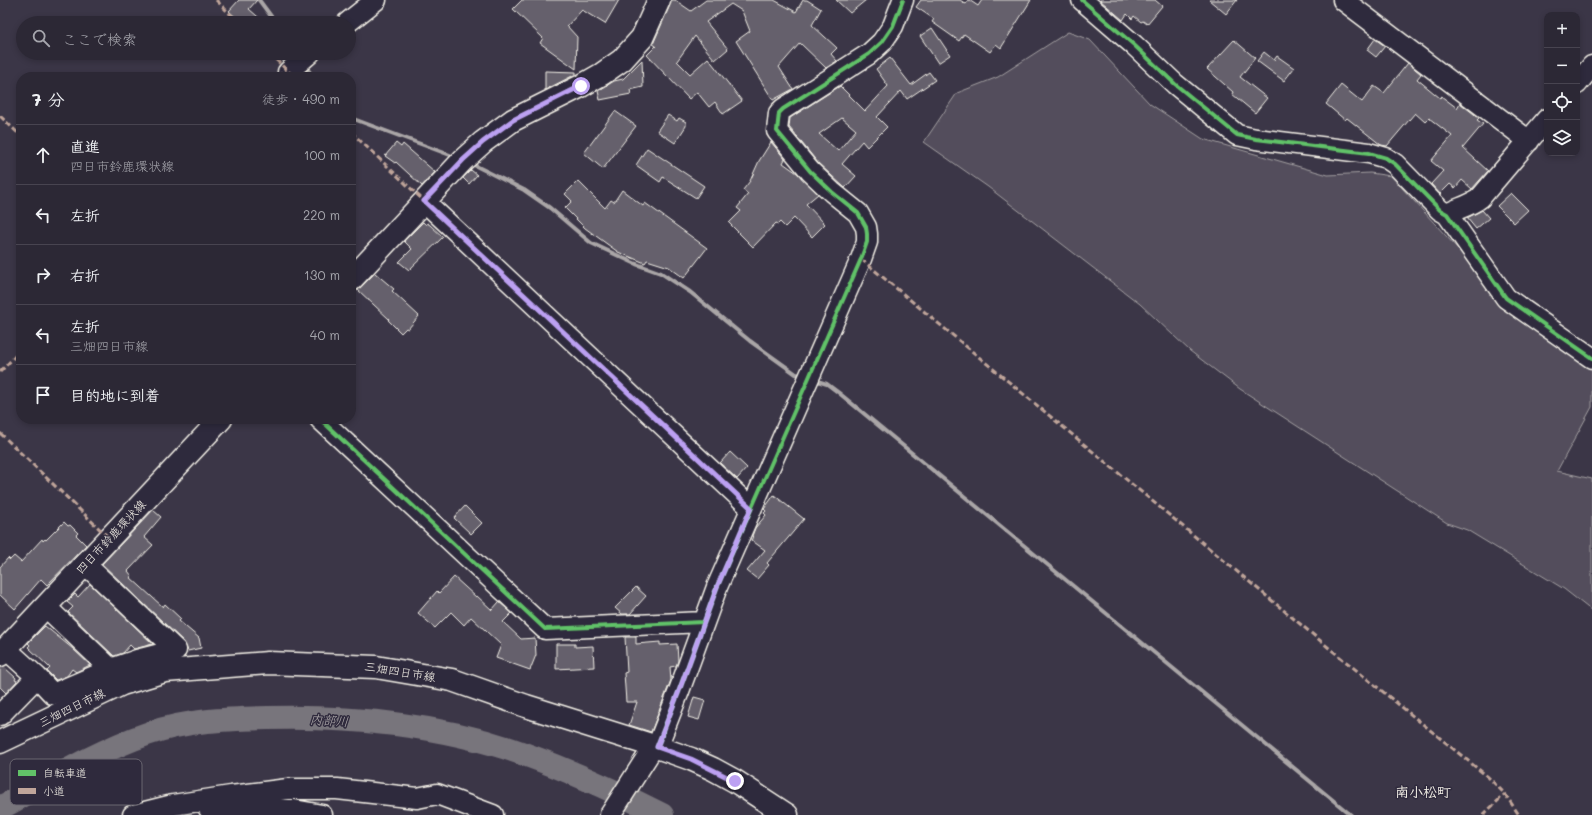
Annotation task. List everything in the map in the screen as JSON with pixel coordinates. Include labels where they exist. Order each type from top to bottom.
[{"type":"main road","points":[[356,275],[469,154],[513,120],[581,86],[622,60],[642,38],[659,0]]},
{"type":"main road","name":"四日市鈴鹿環状線","points":[[3,652],[216,424]]},
{"type":"main road","name":"三畑四日市線","points":[[0,742],[122,684],[165,671],[268,663],[376,667],[452,680],[526,706],[656,746],[713,769],[735,781],[787,815]]},
{"type":"street","points":[[356,16],[376,0]]},
{"type":"street","points":[[610,815],[656,746],[717,587],[861,259],[867,242],[866,227],[858,213],[832,192],[810,171],[777,131],[780,113],[782,109],[868,54],[882,42],[893,26],[903,0]]},
{"type":"street","points":[[1082,0],[1134,45],[1175,84],[1237,135],[1256,139],[1369,153],[1386,158],[1396,164],[1440,210],[1447,214],[1506,298],[1592,358]]},
{"type":"street","points":[[1343,0],[1529,140]]},
{"type":"street","points":[[1580,80],[1592,66]]},
{"type":"street","points":[[1447,214],[1458,208],[1471,205],[1480,198],[1546,120]]},
{"type":"street","points":[[424,201],[751,508]]},
{"type":"street","points":[[325,424],[545,629],[704,622]]},
{"type":"street","points":[[3,652],[37,677],[53,694],[111,669],[137,660],[176,650],[85,564]]},
{"type":"street","points":[[46,607],[111,669]]},
{"type":"street","points":[[0,715],[37,677]]},
{"type":"street","points":[[132,815],[173,805],[288,789],[336,789],[417,798],[437,794],[493,815]]},
{"type":"street","points":[[173,805],[182,809],[294,810],[322,815]]},
{"type":"shaded area","points":[[1068,32],[1090,40],[1150,104],[1203,139],[1328,175],[1370,173],[1391,176],[1469,261],[1592,367],[1592,407],[1557,471],[1592,479],[1592,611],[1564,589],[1467,530],[1447,523],[1240,389],[1190,351],[1140,304],[988,187],[924,142],[957,93],[998,77]]},
{"type":"building","points":[[239,0],[257,0],[249,9],[257,16],[234,16],[229,11]]},
{"type":"building","points":[[522,0],[619,0],[605,24],[582,10],[567,26],[577,37],[576,69],[540,43],[543,38],[513,9]]},
{"type":"building","points":[[671,0],[675,0],[691,11],[706,0],[774,0],[796,12],[803,0],[807,0],[821,9],[812,25],[837,48],[831,54],[837,61],[826,68],[800,43],[779,67],[793,89],[773,100],[736,41],[750,31],[742,11],[731,4],[706,22],[728,49],[715,60],[695,36],[677,61],[690,74],[708,58],[742,101],[723,114],[715,102],[709,107],[697,92],[689,99],[647,55],[656,46],[653,44]]},
{"type":"building","points":[[836,0],[866,0],[850,13]]},
{"type":"building","points":[[921,0],[960,0],[966,4],[969,0],[978,6],[982,0],[1031,0],[1001,48],[996,44],[990,52],[964,34],[959,41],[932,22],[934,19],[916,7]]},
{"type":"building","points":[[1100,0],[1155,0],[1162,6],[1147,24],[1143,21],[1141,22],[1134,16],[1132,19],[1127,14],[1123,20]]},
{"type":"building","points":[[1209,0],[1237,0],[1226,14]]},
{"type":"building","points":[[932,28],[950,55],[938,63],[920,36]]},
{"type":"building","points":[[1375,39],[1385,46],[1376,57],[1367,50]]},
{"type":"building","points":[[1234,40],[1255,58],[1240,77],[1267,98],[1255,113],[1232,94],[1233,92],[1207,69]]},
{"type":"building","points":[[1264,52],[1274,60],[1277,56],[1294,68],[1284,81],[1257,61]]},
{"type":"building","points":[[890,58],[911,85],[929,72],[935,80],[907,99],[901,91],[877,117],[887,127],[867,147],[862,141],[842,164],[856,176],[845,188],[818,163],[789,127],[790,118],[840,86],[865,111],[888,86],[876,69]],"holes":[[[842,118],[856,130],[838,151],[819,134]]]},
{"type":"building","points":[[642,60],[643,87],[630,90],[631,94],[600,100],[598,91],[614,81],[623,79]]},
{"type":"building","points":[[1408,63],[1421,74],[1417,79],[1440,98],[1441,96],[1457,108],[1460,103],[1479,118],[1477,120],[1483,124],[1463,148],[1488,171],[1472,189],[1462,180],[1455,188],[1450,184],[1440,194],[1431,184],[1443,171],[1431,161],[1452,136],[1429,118],[1425,122],[1415,113],[1387,146],[1381,145],[1347,118],[1345,120],[1326,104],[1341,85],[1362,102],[1374,86],[1384,93]]},
{"type":"building","points":[[545,71],[576,72],[576,74],[545,90]]},
{"type":"building","points":[[615,111],[636,126],[603,169],[584,153]]},
{"type":"building","points":[[668,115],[677,121],[679,118],[686,122],[686,126],[675,143],[657,131]]},
{"type":"building","points":[[771,142],[785,159],[783,163],[797,173],[818,194],[806,204],[825,224],[812,237],[794,218],[785,227],[780,222],[778,224],[776,223],[753,247],[729,223],[741,211],[737,208],[748,194],[743,190],[750,181],[759,161]]},
{"type":"building","points":[[396,143],[401,147],[403,144],[435,172],[422,186],[396,162],[395,163],[385,156]]},
{"type":"building","points":[[647,148],[704,186],[696,198],[663,177],[660,182],[636,165]]},
{"type":"building","points":[[471,170],[477,175],[469,184],[463,178]]},
{"type":"building","points":[[578,181],[605,208],[611,200],[614,202],[622,190],[643,206],[645,203],[707,248],[684,278],[669,267],[647,260],[645,263],[618,252],[585,228],[565,208],[572,201],[565,194]]},
{"type":"building","points":[[1511,193],[1528,210],[1514,223],[1497,206]]},
{"type":"building","points":[[1482,210],[1489,218],[1476,229],[1467,218]]},
{"type":"building","points":[[423,222],[426,225],[427,223],[430,225],[443,237],[409,270],[399,262],[412,249],[404,241]]},
{"type":"building","points":[[375,273],[394,289],[392,291],[419,316],[408,329],[406,328],[401,333],[388,320],[389,319],[358,290]]},
{"type":"building","points":[[730,452],[747,468],[737,479],[720,463]]},
{"type":"building","points":[[774,495],[804,519],[767,563],[769,565],[757,579],[747,571],[765,550],[751,540],[755,528],[766,515],[764,513],[766,511],[764,509]]},
{"type":"building","points":[[465,506],[482,523],[471,534],[454,518]]},
{"type":"building","points":[[153,510],[161,517],[144,537],[153,545],[128,571],[132,576],[130,577],[163,607],[165,604],[181,619],[179,621],[199,638],[201,648],[188,651],[184,642],[102,564]]},
{"type":"building","points":[[64,522],[68,526],[70,525],[78,533],[76,535],[86,545],[47,585],[41,579],[15,609],[0,595],[0,567],[8,558],[10,560],[14,556],[21,562],[42,539],[43,541],[45,539],[46,540]]},
{"type":"building","points":[[454,577],[492,610],[499,602],[512,613],[503,622],[521,639],[535,638],[536,655],[530,670],[496,658],[501,645],[471,617],[464,625],[451,612],[435,628],[418,613],[437,591],[439,593]]},
{"type":"building","points":[[90,584],[153,644],[134,649],[130,645],[123,653],[114,656],[68,612],[73,607],[67,602],[75,594],[78,597]]},
{"type":"building","points":[[636,587],[646,596],[630,614],[622,614],[615,608]]},
{"type":"building","points":[[45,626],[90,665],[76,672],[72,669],[67,676],[56,680],[47,671],[50,668],[28,647],[30,645],[28,643]]},
{"type":"building","points":[[625,637],[636,637],[636,644],[660,642],[660,645],[677,644],[678,661],[676,666],[670,667],[671,680],[651,732],[629,725],[637,702],[626,702],[624,673],[627,672]]},
{"type":"building","points":[[556,644],[575,644],[575,647],[593,646],[594,667],[556,669]]},
{"type":"building","points":[[0,667],[4,667],[16,678],[15,680],[17,681],[6,693],[0,687]]},
{"type":"building","points":[[694,697],[705,700],[699,720],[688,717]]},
{"type":"waterway","points":[[259,0],[271,16]]},
{"type":"waterway","points":[[304,64],[310,72]]},
{"type":"waterway","points":[[356,120],[450,155]]},
{"type":"waterway","points":[[474,165],[524,190],[550,208],[591,243],[636,264],[661,273],[690,292],[750,341],[796,374],[804,376]]},
{"type":"waterway","points":[[814,380],[827,384],[839,393],[1351,815]]},
{"type":"waterway","name":"内部川","points":[[88,759],[128,741],[162,729],[207,721],[300,718],[398,724],[462,736],[494,744],[524,754],[611,790],[662,815]]},
{"type":"waterway","name":"内部川","points":[[0,808],[10,802]]},
{"type":"marked path","points":[[216,0],[232,16]]},
{"type":"marked path","points":[[276,60],[289,72]]},
{"type":"marked path","points":[[283,72],[286,69]]},
{"type":"marked path","points":[[0,116],[16,131]]},
{"type":"marked path","points":[[356,137],[424,201]]},
{"type":"marked path","points":[[861,259],[1329,648],[1488,777],[1505,794],[1519,815]]},
{"type":"marked path","points":[[0,372],[16,355]]},
{"type":"marked path","points":[[0,433],[109,538]]},
{"type":"marked path","points":[[1483,815],[1505,794]]},
{"type":"cycle path","points":[[657,747],[717,587],[861,259],[867,242],[866,227],[858,213],[832,192],[810,171],[777,131],[779,113],[869,54],[882,42],[893,26],[903,0]]},
{"type":"cycle path","points":[[1082,0],[1134,45],[1175,84],[1237,135],[1256,139],[1369,153],[1386,158],[1395,164],[1440,210],[1447,214],[1506,298],[1592,358]]},
{"type":"cycle path","points":[[325,424],[545,629],[704,622]]},
{"type":"district","name":"南小松町","points":[[1423,792]]},
{"type":"route","points":[[581,86],[542,107],[513,120],[469,154],[424,201],[751,508],[717,587],[657,747],[691,759],[735,781]]}]
